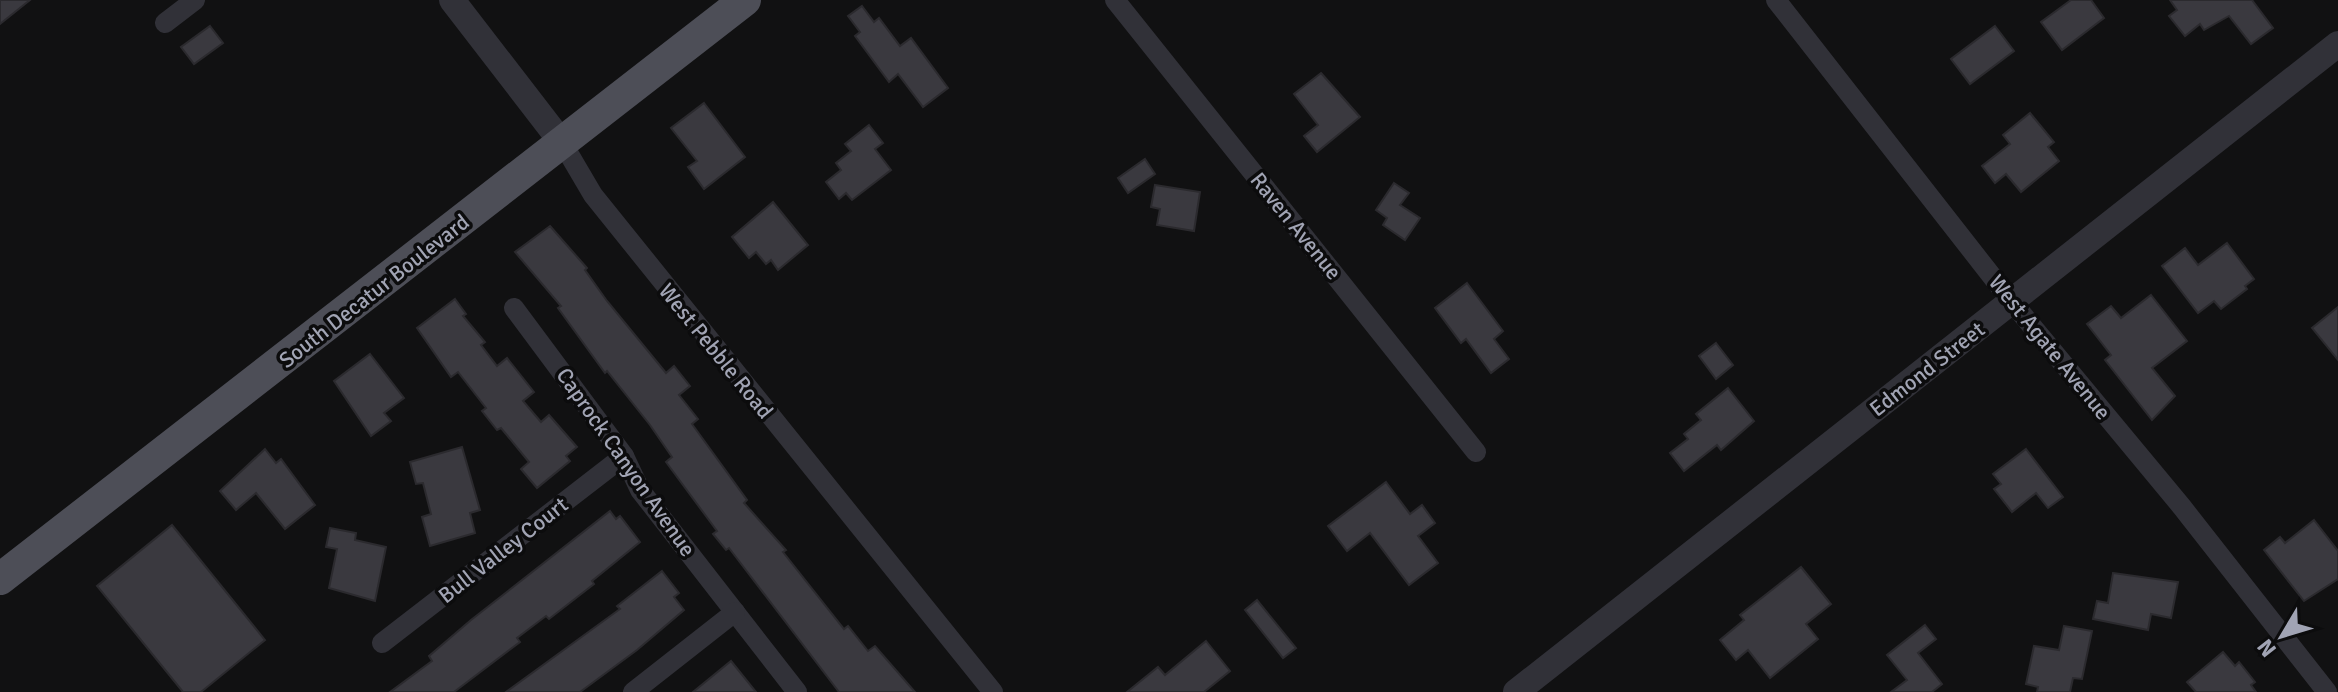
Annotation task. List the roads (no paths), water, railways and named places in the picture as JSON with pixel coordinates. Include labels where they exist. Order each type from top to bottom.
[{"type":"main road","name":"South Decatur Boulevard","points":[[0,579],[745,0]]},
{"type":"street","points":[[165,23],[195,0]]},
{"type":"street","name":"West Pebble Road","points":[[452,0],[563,144],[593,195],[993,692]]},
{"type":"street","name":"Raven Avenue","points":[[1115,0],[1476,452]]},
{"type":"street","name":"West Agate Avenue","points":[[1776,0],[2012,302],[2182,507],[2327,692]]},
{"type":"street","name":"Edmond Street","points":[[1516,692],[2338,44]]},
{"type":"street","name":"Caprock Canyon Avenue","points":[[514,308],[624,456],[640,490],[797,692]]},
{"type":"street","name":"Bull Valley Court","points":[[382,643],[624,456]]},
{"type":"street","points":[[633,692],[735,612]]}]
